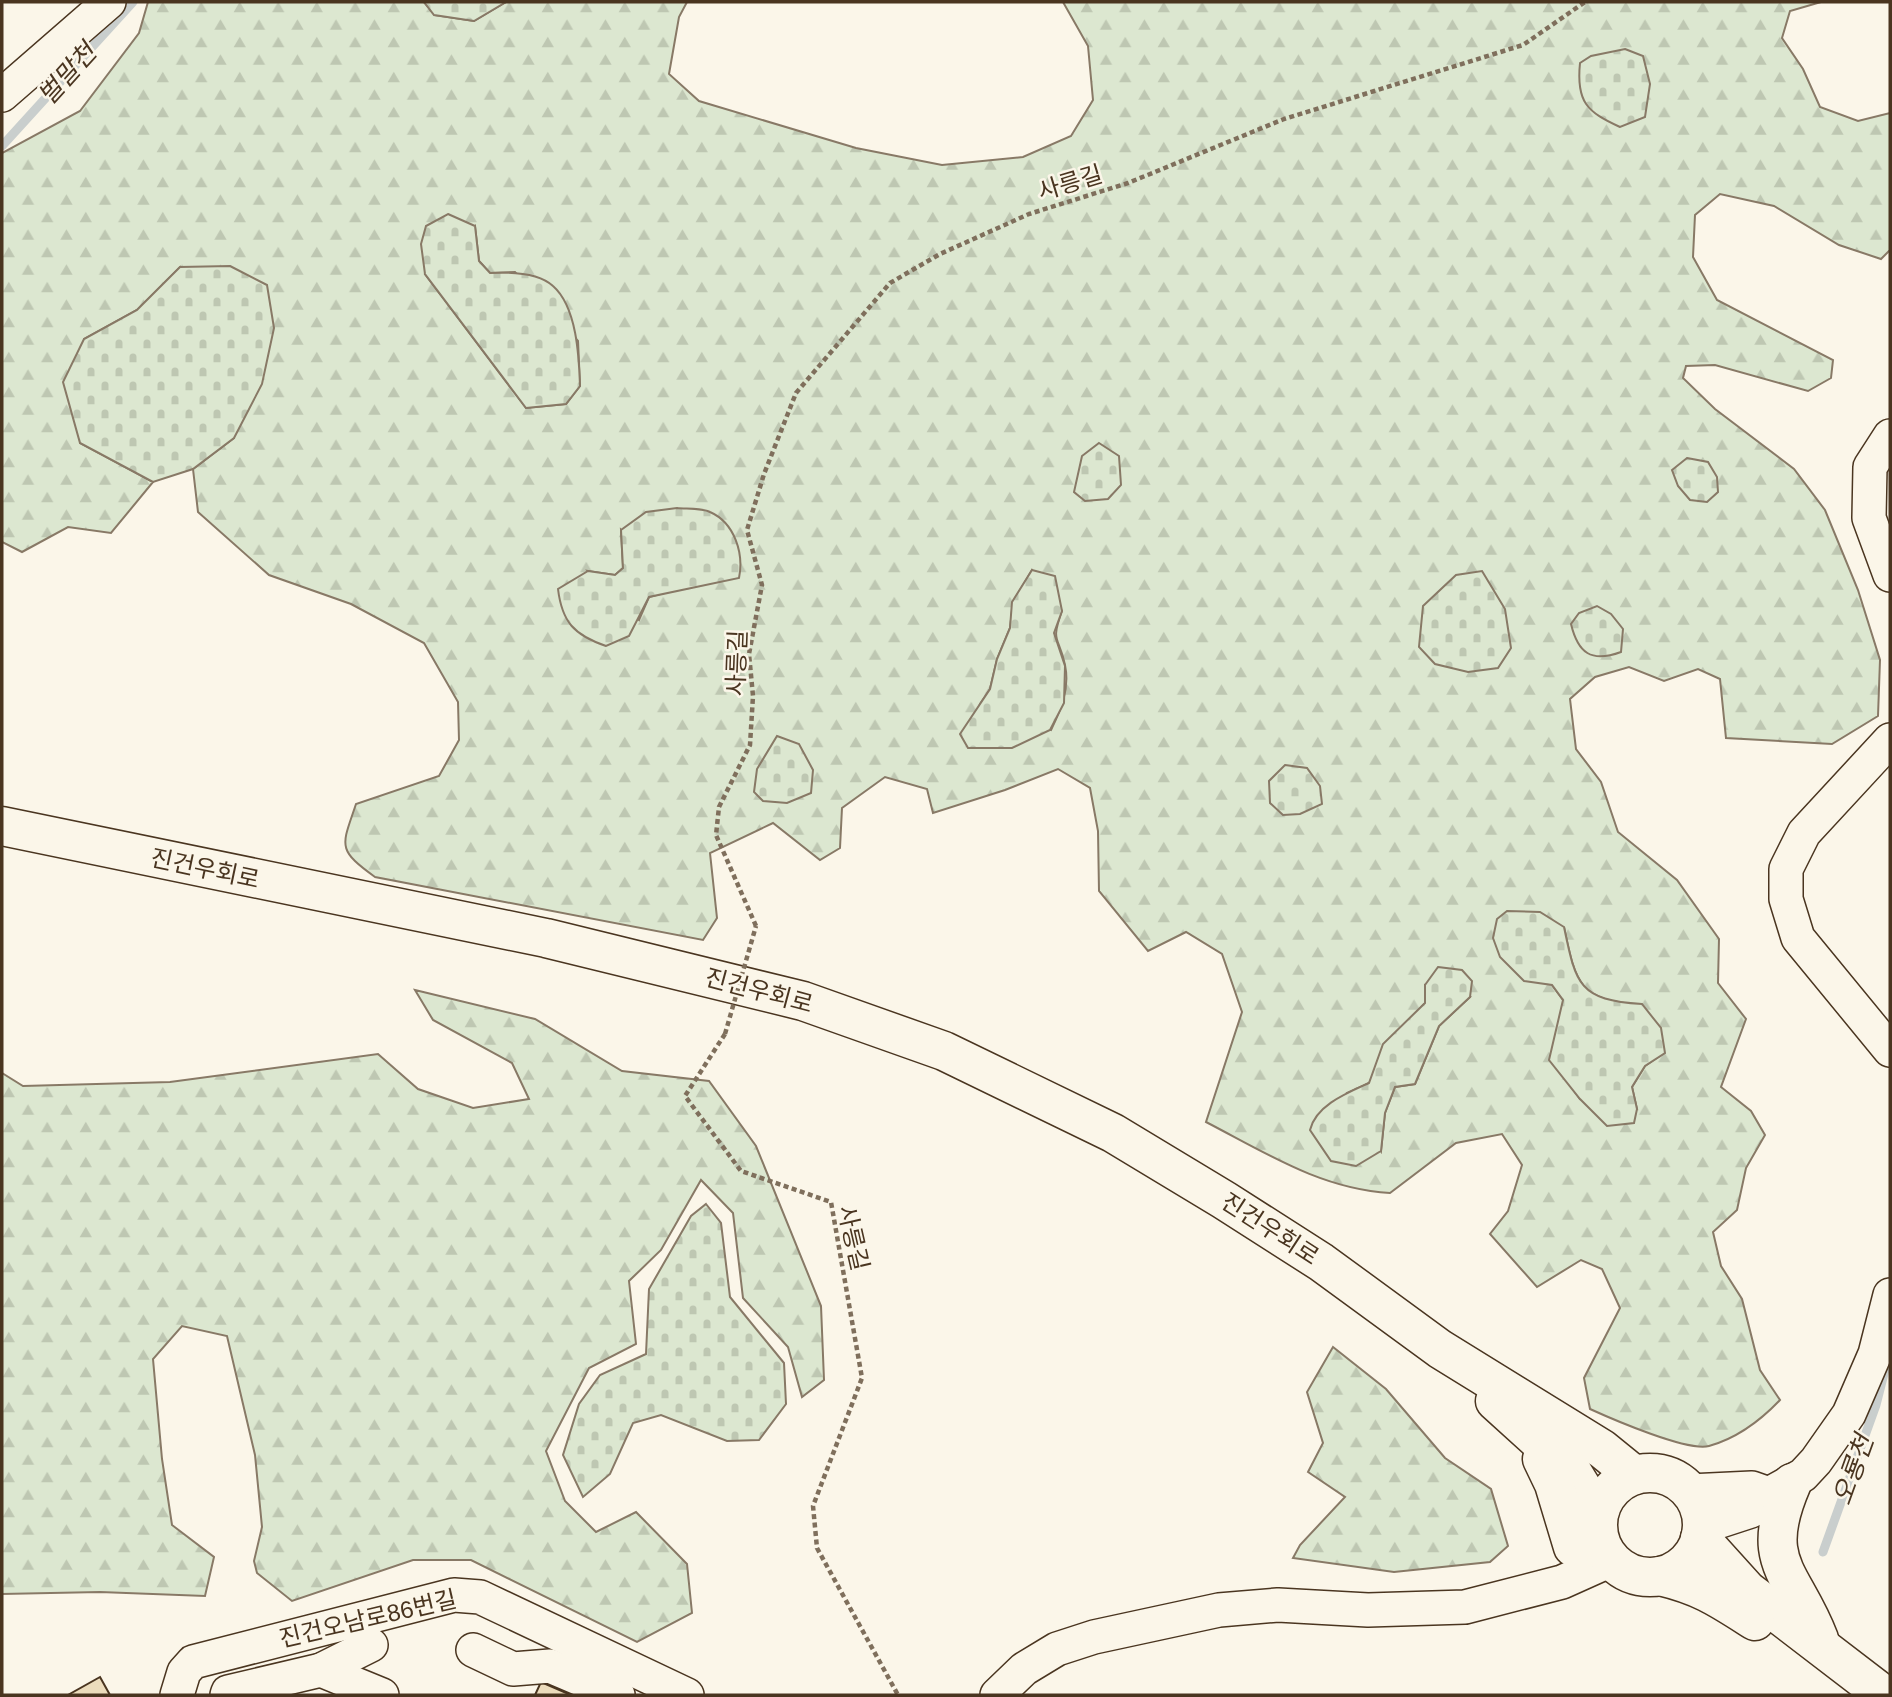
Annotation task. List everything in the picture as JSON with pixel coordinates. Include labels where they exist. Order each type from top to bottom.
[{"type":"main road","name":"진건우회로","points":[[2,826],[546,938],[803,1001],[908,1038],[1024,1088],[1113,1133],[1321,1262],[1440,1349],[1602,1449],[1634,1475]]},
{"type":"main road","name":"진건우회로","points":[[1440,1349],[1570,1470],[1595,1538]]},
{"type":"main road","points":[[1660,1576],[1690,1559],[1701,1532],[1700,1511],[1689,1491],[1667,1476],[1651,1473],[1634,1475],[1613,1489],[1595,1538],[1625,1570],[1642,1576],[1660,1576],[1692,1584],[1723,1598],[1792,1646],[1823,1648]]},
{"type":"main road","points":[[1780,1489],[1779,1554],[1787,1580],[1808,1610],[1823,1648]]},
{"type":"main road","points":[[1701,1532],[1747,1590],[1884,1695]]},
{"type":"street","points":[[2,95],[109,2]]},
{"type":"street","points":[[1890,436],[1870,467],[1870,518],[1890,575]]},
{"type":"street","points":[[1890,740],[1804,833],[1786,869],[1786,889],[1798,937],[1890,1050]]},
{"type":"street","points":[[1701,1532],[1751,1510],[1816,1461],[1849,1414],[1882,1355],[1890,1295]]},
{"type":"street","points":[[1689,1491],[1780,1489]]},
{"type":"street","points":[[997,1695],[1024,1669],[1057,1649],[1094,1637],[1219,1610],[1278,1605],[1368,1610],[1465,1607],[1528,1592],[1584,1574],[1595,1538]]},
{"type":"street","name":"진건오남로86번길","points":[[177,1695],[184,1672],[194,1662],[454,1595],[481,1597],[687,1695]]},
{"type":"street","points":[[227,1695],[228,1692],[321,1670],[371,1645]]},
{"type":"street","points":[[473,1650],[506,1682],[550,1666],[618,1695]]},
{"type":"street","points":[[321,1670],[383,1695]]},
{"type":"path","name":"사릉길","points":[[898,1695],[817,1548],[813,1506],[862,1378],[831,1202],[741,1171],[685,1096],[725,1034],[755,926],[716,835],[719,807],[750,745],[753,696],[749,653],[762,585],[747,530],[764,474],[796,393],[890,283],[940,254],[1029,214],[1128,184],[1284,120],[1524,45],[1585,2]]},
{"type":"green space","points":[[148,2],[424,2],[435,15],[474,21],[506,2],[687,2],[679,17],[669,74],[699,101],[856,148],[942,165],[1023,157],[1071,136],[1093,100],[1088,46],[1063,2],[1821,2],[1790,11],[1782,38],[1803,69],[1820,107],[1858,121],[1890,113],[1890,250],[1881,259],[1839,245],[1774,206],[1720,194],[1695,215],[1693,257],[1717,300],[1833,360],[1831,378],[1808,391],[1715,365],[1686,366],[1683,378],[1715,409],[1794,469],[1825,510],[1858,590],[1880,660],[1878,716],[1832,744],[1726,738],[1720,679],[1698,669],[1664,681],[1629,667],[1595,677],[1570,699],[1576,749],[1601,782],[1618,832],[1677,880],[1719,939],[1718,983],[1746,1019],[1721,1087],[1751,1111],[1765,1135],[1746,1168],[1737,1210],[1713,1232],[1721,1266],[1742,1299],[1760,1370],[1780,1400],[1765,1415],[1739,1433],[1720,1443],[1699,1447],[1650,1434],[1590,1409],[1584,1378],[1620,1308],[1602,1269],[1581,1260],[1537,1287],[1490,1234],[1508,1211],[1522,1165],[1502,1134],[1456,1143],[1390,1193],[1341,1185],[1317,1177],[1206,1122],[1242,1012],[1222,954],[1186,932],[1148,951],[1099,891],[1098,831],[1090,788],[1058,769],[1005,790],[933,813],[927,789],[885,777],[842,808],[840,848],[820,860],[773,823],[710,853],[717,918],[703,940],[375,877],[362,868],[348,853],[346,846],[356,804],[439,776],[459,740],[458,702],[424,643],[351,604],[269,575],[198,512],[193,469],[234,438],[180,267],[137,310],[84,339],[80,443],[153,482],[111,533],[68,527],[22,552],[2,542],[2,153],[80,111],[139,33]],"holes":[[[475,226],[479,261],[490,273],[515,272],[578,341],[580,386],[566,404],[526,408],[425,274]],[[621,530],[676,590],[649,597],[639,620],[588,571],[615,575],[623,568]],[[1032,570],[1062,611],[1056,635],[1063,655],[1066,682],[1061,707],[1051,730],[980,704],[990,689],[997,659],[1010,628],[1013,602]],[[1564,927],[1572,963],[1584,986],[1605,999],[1642,1005],[1664,1053],[1645,1066],[1632,1087],[1637,1109],[1580,1099],[1567,1081],[1563,1000],[1552,985]],[[1425,985],[1470,997],[1439,1026],[1415,1084],[1395,1087],[1385,1113],[1381,1151],[1347,1093],[1369,1083],[1407,1023],[1425,1003]]]},
{"type":"green space","points":[[424,2],[506,2],[474,21],[434,15]]},
{"type":"green space","points":[[1625,49],[1643,56],[1650,84],[1645,117],[1620,127],[1599,116],[1586,104],[1579,76],[1580,63],[1591,56]]},
{"type":"green space","points":[[448,214],[475,226],[479,261],[490,273],[531,275],[547,281],[561,295],[572,319],[580,374],[580,386],[566,404],[526,408],[425,274],[421,244],[426,226]]},
{"type":"green space","points":[[230,266],[267,285],[274,328],[262,384],[234,438],[193,469],[153,482],[80,443],[63,382],[84,339],[137,310],[180,267]]},
{"type":"green space","points":[[1099,443],[1119,456],[1121,485],[1108,499],[1085,501],[1074,492],[1082,456]]},
{"type":"green space","points":[[1687,458],[1708,462],[1717,477],[1718,492],[1707,502],[1690,500],[1678,486],[1672,470]]},
{"type":"green space","points":[[677,508],[707,511],[726,524],[739,549],[739,578],[649,597],[629,636],[606,646],[578,632],[567,619],[558,589],[588,571],[615,575],[623,568],[621,530],[646,512]]},
{"type":"green space","points":[[1032,570],[1055,576],[1062,611],[1054,633],[1065,666],[1064,703],[1050,730],[1012,748],[968,748],[960,734],[990,689],[997,659],[1010,628],[1012,602]]},
{"type":"green space","points":[[1482,571],[1505,609],[1511,648],[1498,668],[1468,672],[1435,664],[1419,647],[1423,606],[1456,575]]},
{"type":"green space","points":[[1597,606],[1611,614],[1623,629],[1621,652],[1594,656],[1582,649],[1578,642],[1571,624],[1579,613]]},
{"type":"green space","points":[[777,736],[799,744],[813,770],[811,793],[787,803],[763,801],[754,792],[757,769]]},
{"type":"green space","points":[[1285,765],[1307,768],[1320,786],[1322,804],[1300,814],[1283,815],[1270,803],[1269,781]]},
{"type":"green space","points":[[1507,911],[1540,912],[1564,927],[1572,963],[1584,986],[1605,998],[1642,1004],[1661,1028],[1665,1053],[1645,1066],[1632,1087],[1637,1109],[1634,1123],[1607,1126],[1580,1099],[1549,1060],[1563,1000],[1552,985],[1524,981],[1500,957],[1493,938],[1497,919]]},
{"type":"green space","points":[[1438,967],[1462,970],[1472,981],[1470,997],[1439,1026],[1415,1084],[1395,1087],[1385,1113],[1381,1151],[1356,1166],[1331,1161],[1310,1130],[1313,1121],[1334,1101],[1369,1083],[1383,1044],[1425,1003],[1425,985]]},
{"type":"green space","points":[[415,990],[535,1019],[622,1071],[709,1081],[756,1146],[821,1306],[824,1380],[802,1397],[788,1347],[743,1298],[733,1213],[701,1180],[661,1250],[629,1281],[636,1344],[589,1368],[546,1451],[565,1501],[596,1532],[636,1512],[687,1564],[692,1613],[637,1642],[471,1560],[413,1560],[292,1601],[257,1573],[254,1561],[262,1527],[255,1455],[227,1336],[182,1326],[153,1359],[162,1459],[172,1525],[214,1557],[205,1596],[100,1592],[2,1594],[2,1073],[23,1086],[170,1082],[378,1054],[418,1089],[473,1108],[529,1099],[512,1063],[433,1020]]},
{"type":"green space","points":[[706,1204],[721,1223],[730,1297],[784,1363],[786,1404],[759,1440],[727,1441],[661,1415],[633,1423],[610,1474],[583,1497],[563,1455],[579,1404],[600,1375],[646,1354],[649,1289],[691,1216]]},
{"type":"green space","points":[[1333,1347],[1386,1389],[1445,1458],[1491,1489],[1508,1546],[1490,1562],[1394,1572],[1293,1558],[1300,1545],[1345,1497],[1308,1472],[1323,1443],[1307,1392]]},
{"type":"building","points":[[100,1677],[110,1695],[68,1695]]},
{"type":"building","points":[[541,1682],[571,1695],[535,1695]]},
{"type":"waterway","name":"벌말천","points":[[2,146],[133,2]]},
{"type":"waterway","name":"오룡천","points":[[1823,1552],[1876,1405],[1886,1366]]}]
